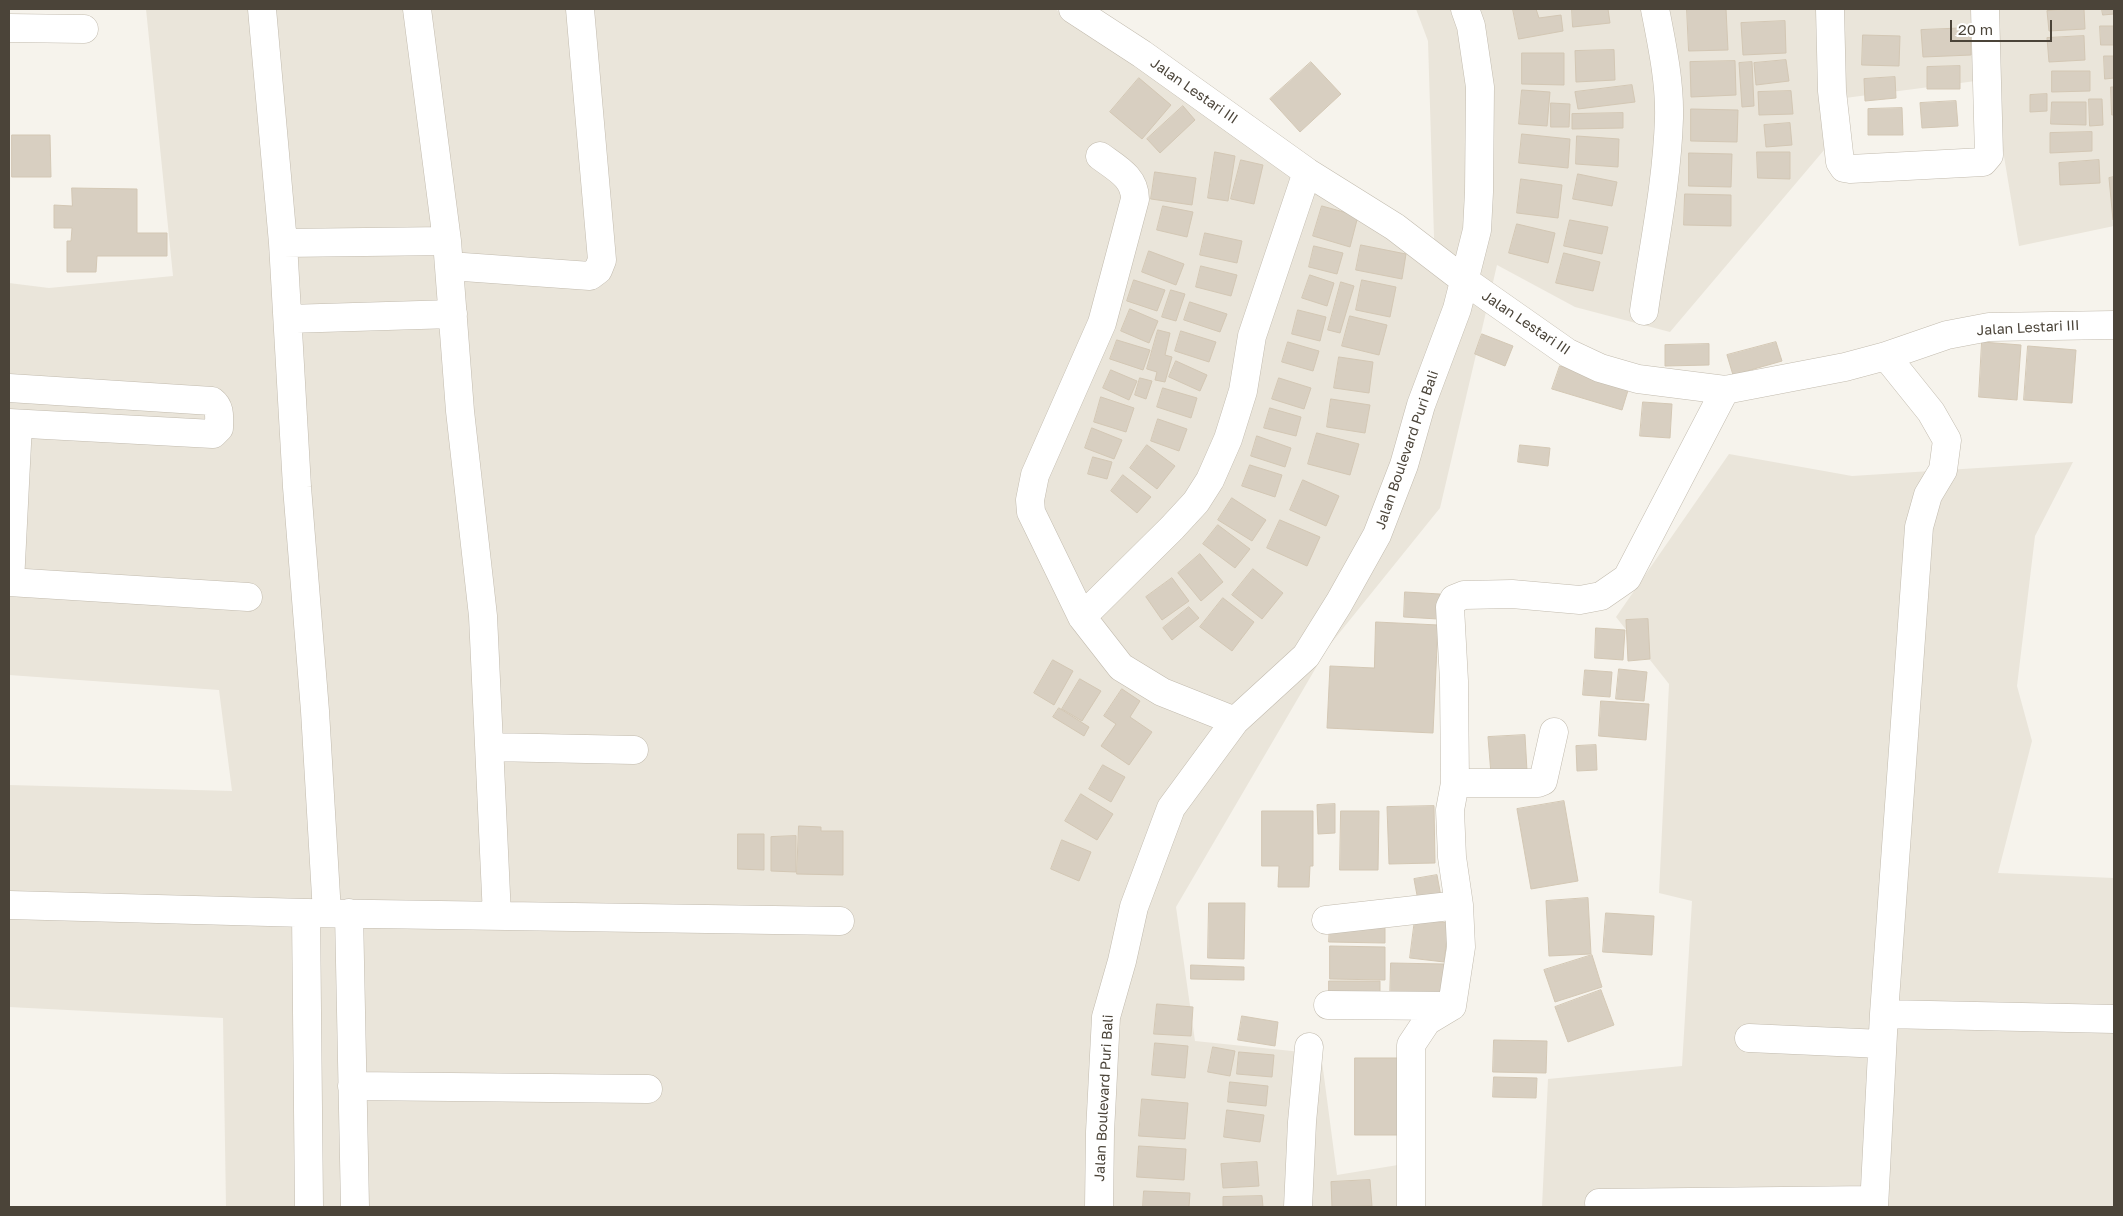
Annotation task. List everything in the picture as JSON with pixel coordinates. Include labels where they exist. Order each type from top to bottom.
[{"type":"street","points":[[262,9],[283,243],[297,487],[315,711],[327,913],[352,1086],[355,1207]]},
{"type":"street","points":[[417,9],[448,254],[460,411],[483,616],[497,916]]},
{"type":"street","points":[[283,243],[448,254],[590,276],[598,270],[602,260],[580,9]]},
{"type":"street","name":"Jalan Lestari III","points":[[1073,9],[1142,54],[1307,172],[1395,227],[1464,280],[1568,353],[1600,368],[1638,379],[1725,390],[1806,375],[1886,356],[1947,335],[1990,326],[2114,325]]},
{"type":"street","name":"Jalan Boulevard Puri Bali","points":[[1099,1207],[1100,1132],[1106,1017],[1122,961],[1134,907],[1171,808],[1235,721],[1306,656],[1339,603],[1377,536],[1404,465],[1422,405],[1457,309],[1477,230],[1480,87],[1471,26],[1465,9]]},
{"type":"street","points":[[1644,311],[1664,171],[1669,118],[1667,82],[1655,9]]},
{"type":"street","points":[[1830,9],[1832,90],[1840,162],[1844,168],[1850,169],[1983,162],[1988,155],[1985,9]]},
{"type":"street","points":[[9,28],[84,29]]},
{"type":"street","points":[[1100,156],[1127,176],[1134,187],[1135,199],[1102,323],[1035,475],[1030,500],[1031,512],[1082,617],[1121,667],[1162,692],[1235,721]]},
{"type":"street","points":[[1082,617],[1172,528],[1196,502],[1210,480],[1228,439],[1244,391],[1252,336],[1307,172]]},
{"type":"street","points":[[288,319],[453,314]]},
{"type":"street","points":[[1600,1203],[1873,1204],[1884,1014],[1919,527],[1928,495],[1943,470],[1947,440],[1931,412],[1886,356]]},
{"type":"street","points":[[9,388],[212,400],[217,405],[219,412],[219,428],[213,434],[13,424],[10,582],[248,597]]},
{"type":"street","points":[[1452,1006],[1461,947],[1459,905],[1452,858],[1450,810],[1455,783],[1454,681],[1450,607],[1454,599],[1464,595],[1512,594],[1580,600],[1601,596],[1627,578],[1725,390]]},
{"type":"street","points":[[1455,783],[1538,784],[1543,781],[1554,732]]},
{"type":"street","points":[[490,747],[634,750]]},
{"type":"street","points":[[9,905],[327,913],[840,921]]},
{"type":"street","points":[[1326,920],[1459,905]]},
{"type":"street","points":[[309,1207],[327,913]]},
{"type":"street","points":[[1328,1005],[1452,1006]]},
{"type":"street","points":[[1412,1207],[1411,1045],[1427,1021],[1452,1006]]},
{"type":"street","points":[[1884,1014],[2114,1019]]},
{"type":"street","points":[[1749,1038],[1882,1044]]},
{"type":"street","points":[[1298,1207],[1302,1122],[1309,1047]]},
{"type":"street","points":[[352,1086],[648,1089]]},
{"type":"shaded area","points":[[146,9],[1055,9],[1435,270],[1428,41],[1416,9],[2114,9],[2114,226],[2019,246],[1991,79],[1822,101],[1830,143],[1670,332],[1575,307],[1497,265],[1440,508],[1328,647],[1176,907],[1195,1041],[1321,1054],[1337,1175],[1404,1164],[1405,1207],[226,1207],[223,1018],[9,1007],[9,785],[232,791],[219,690],[9,675],[9,283],[49,288],[173,276]]},
{"type":"shaded area","points":[[1729,454],[1852,476],[2073,462],[2035,536],[2017,686],[2032,741],[1998,873],[2114,878],[2114,1207],[1542,1207],[1548,1079],[1682,1066],[1692,901],[1659,893],[1669,684],[1616,617]]},
{"type":"building","points":[[1513,9],[1536,9],[1539,18],[1561,15],[1563,31],[1519,39]]},
{"type":"building","points":[[1572,9],[1608,9],[1610,23],[1573,27]]},
{"type":"building","points":[[1687,9],[1726,9],[1728,50],[1689,51]]},
{"type":"building","points":[[2084,9],[2085,29],[2049,31],[2047,11]]},
{"type":"building","points":[[2102,9],[2114,9],[2114,14],[2103,15]]},
{"type":"building","points":[[1785,21],[1786,53],[1743,55],[1741,23]]},
{"type":"building","points":[[2100,26],[2114,26],[2114,45],[2101,45]]},
{"type":"building","points":[[1970,28],[1971,55],[1923,57],[1921,30]]},
{"type":"building","points":[[1863,35],[1900,36],[1899,66],[1862,65]]},
{"type":"building","points":[[2084,36],[2085,60],[2049,62],[2047,38]]},
{"type":"building","points":[[1614,50],[1615,80],[1576,82],[1575,51]]},
{"type":"building","points":[[1522,53],[1564,53],[1564,85],[1522,84]]},
{"type":"building","points":[[2104,56],[2114,56],[2114,78],[2105,79]]},
{"type":"building","points":[[1786,60],[1789,81],[1756,85],[1754,63]]},
{"type":"building","points":[[1735,61],[1736,95],[1691,97],[1690,62]]},
{"type":"building","points":[[1311,62],[1341,94],[1300,132],[1270,99]]},
{"type":"building","points":[[1752,62],[1754,106],[1742,107],[1739,63]]},
{"type":"building","points":[[1960,66],[1960,89],[1927,89],[1927,67]]},
{"type":"building","points":[[2052,71],[2090,71],[2090,91],[2052,92]]},
{"type":"building","points":[[1895,77],[1896,98],[1865,101],[1864,79]]},
{"type":"building","points":[[1139,78],[1171,105],[1142,139],[1110,112]]},
{"type":"building","points":[[1632,85],[1635,102],[1578,109],[1575,92]]},
{"type":"building","points":[[2111,87],[2114,87],[2114,115],[2112,115]]},
{"type":"building","points":[[1522,90],[1550,92],[1547,126],[1519,124]]},
{"type":"building","points":[[1791,91],[1793,114],[1759,115],[1758,92]]},
{"type":"building","points":[[2047,94],[2047,111],[2030,112],[2030,95]]},
{"type":"building","points":[[2089,99],[2102,99],[2103,125],[2090,126]]},
{"type":"building","points":[[1956,101],[1958,126],[1922,128],[1920,103]]},
{"type":"building","points":[[2052,102],[2086,102],[2086,125],[2051,124]]},
{"type":"building","points":[[1551,103],[1570,104],[1569,127],[1551,127]]},
{"type":"building","points":[[1183,106],[1195,120],[1160,153],[1147,139]]},
{"type":"building","points":[[1902,108],[1903,135],[1868,135],[1868,109]]},
{"type":"building","points":[[1691,109],[1738,110],[1737,142],[1691,141]]},
{"type":"building","points":[[1623,113],[1623,128],[1572,129],[1572,114]]},
{"type":"building","points":[[1790,123],[1792,145],[1766,147],[1764,125]]},
{"type":"building","points":[[2092,132],[2092,151],[2050,153],[2050,133]]},
{"type":"building","points":[[1522,134],[1570,139],[1568,168],[1519,163]]},
{"type":"building","points":[[12,135],[50,135],[51,177],[12,177]]},
{"type":"building","points":[[1577,136],[1619,139],[1618,167],[1576,164]]},
{"type":"building","points":[[1215,152],[1235,156],[1228,201],[1208,198]]},
{"type":"building","points":[[1757,152],[1790,152],[1790,179],[1758,178]]},
{"type":"building","points":[[1689,153],[1732,154],[1731,187],[1689,186]]},
{"type":"building","points":[[1241,160],[1263,165],[1254,204],[1231,199]]},
{"type":"building","points":[[2099,160],[2100,183],[2060,185],[2059,163]]},
{"type":"building","points":[[1155,172],[1196,178],[1192,205],[1151,199]]},
{"type":"building","points":[[1578,174],[1617,182],[1612,206],[1573,199]]},
{"type":"building","points":[[2114,177],[2114,220],[2113,220],[2109,178]]},
{"type":"building","points":[[1521,179],[1562,185],[1558,218],[1517,213]]},
{"type":"building","points":[[72,188],[137,189],[137,233],[167,233],[167,256],[97,256],[96,272],[67,272],[67,241],[71,241],[72,228],[54,228],[54,205],[72,206]]},
{"type":"building","points":[[1685,194],[1731,195],[1731,226],[1684,225]]},
{"type":"building","points":[[1163,206],[1193,212],[1187,237],[1157,230]]},
{"type":"building","points":[[1322,206],[1358,216],[1350,247],[1313,236]]},
{"type":"building","points":[[1570,220],[1608,227],[1602,254],[1564,246]]},
{"type":"building","points":[[1517,224],[1555,233],[1548,263],[1509,253]]},
{"type":"building","points":[[1205,233],[1242,241],[1237,263],[1200,255]]},
{"type":"building","points":[[1361,245],[1406,254],[1402,279],[1356,270]]},
{"type":"building","points":[[1314,246],[1343,253],[1337,274],[1309,267]]},
{"type":"building","points":[[1149,251],[1184,264],[1176,285],[1142,272]]},
{"type":"building","points":[[1564,253],[1600,262],[1593,291],[1556,283]]},
{"type":"building","points":[[1201,266],[1237,275],[1231,296],[1196,287]]},
{"type":"building","points":[[1310,275],[1334,283],[1327,306],[1302,298]]},
{"type":"building","points":[[1134,280],[1165,290],[1157,311],[1127,301]]},
{"type":"building","points":[[1362,280],[1396,287],[1390,317],[1356,310]]},
{"type":"building","points":[[1341,282],[1354,286],[1340,333],[1328,330]]},
{"type":"building","points":[[1171,290],[1185,294],[1176,321],[1162,317]]},
{"type":"building","points":[[1190,302],[1227,314],[1220,332],[1184,320]]},
{"type":"building","points":[[1130,309],[1158,321],[1149,343],[1121,331]]},
{"type":"building","points":[[1298,310],[1326,317],[1320,341],[1292,334]]},
{"type":"building","points":[[1350,316],[1387,325],[1379,355],[1342,346]]},
{"type":"building","points":[[1158,330],[1170,333],[1165,355],[1172,357],[1165,382],[1155,380],[1157,372],[1147,369]]},
{"type":"building","points":[[1181,331],[1216,342],[1209,362],[1175,351]]},
{"type":"building","points":[[1482,334],[1513,346],[1505,366],[1475,354]]},
{"type":"building","points":[[1117,340],[1150,350],[1143,370],[1110,359]]},
{"type":"building","points":[[1288,342],[1319,351],[1313,371],[1282,362]]},
{"type":"building","points":[[1776,342],[1782,361],[1733,375],[1727,355]]},
{"type":"building","points":[[1982,342],[2021,345],[2017,400],[1979,397]]},
{"type":"building","points":[[1709,344],[1709,365],[1665,366],[1665,345]]},
{"type":"building","points":[[2028,346],[2076,350],[2072,403],[2024,400]]},
{"type":"building","points":[[1339,357],[1373,362],[1369,393],[1334,388]]},
{"type":"building","points":[[1176,361],[1207,375],[1200,391],[1169,377]]},
{"type":"building","points":[[1560,366],[1629,387],[1622,410],[1552,389]]},
{"type":"building","points":[[1111,370],[1137,381],[1129,400],[1103,388]]},
{"type":"building","points":[[1140,378],[1152,381],[1146,399],[1135,395]]},
{"type":"building","points":[[1279,378],[1311,388],[1304,409],[1272,399]]},
{"type":"building","points":[[1163,388],[1197,398],[1191,418],[1157,407]]},
{"type":"building","points":[[1101,397],[1134,408],[1126,432],[1094,422]]},
{"type":"building","points":[[1331,399],[1370,405],[1365,433],[1327,427]]},
{"type":"building","points":[[1643,402],[1672,404],[1670,438],[1640,436]]},
{"type":"building","points":[[1270,408],[1301,417],[1296,436],[1264,428]]},
{"type":"building","points":[[1158,419],[1187,429],[1179,451],[1151,441]]},
{"type":"building","points":[[1092,428],[1122,440],[1114,459],[1085,448]]},
{"type":"building","points":[[1317,433],[1359,444],[1350,475],[1308,464]]},
{"type":"building","points":[[1257,436],[1291,448],[1285,467],[1251,456]]},
{"type":"building","points":[[1147,445],[1175,466],[1157,489],[1130,468]]},
{"type":"building","points":[[1520,445],[1550,448],[1548,466],[1518,462]]},
{"type":"building","points":[[1093,457],[1112,462],[1107,479],[1088,474]]},
{"type":"building","points":[[1250,465],[1282,475],[1275,497],[1242,486]]},
{"type":"building","points":[[1123,475],[1151,497],[1137,513],[1111,491]]},
{"type":"building","points":[[1303,480],[1339,496],[1326,526],[1290,510]]},
{"type":"building","points":[[1232,498],[1266,520],[1252,541],[1218,520]]},
{"type":"building","points":[[1280,520],[1320,537],[1307,566],[1267,548]]},
{"type":"building","points":[[1218,525],[1250,549],[1235,568],[1203,544]]},
{"type":"building","points":[[1200,554],[1223,582],[1201,601],[1178,573]]},
{"type":"building","points":[[1253,569],[1283,593],[1262,619],[1232,595]]},
{"type":"building","points":[[1172,578],[1189,601],[1162,620],[1146,597]]},
{"type":"building","points":[[1405,592],[1440,594],[1438,619],[1404,617]]},
{"type":"building","points":[[1223,598],[1254,622],[1232,651],[1200,627]]},
{"type":"building","points":[[1189,607],[1199,618],[1172,640],[1163,628]]},
{"type":"building","points":[[1648,619],[1650,659],[1628,661],[1626,620]]},
{"type":"building","points":[[1376,622],[1438,625],[1433,733],[1327,728],[1330,666],[1374,668]]},
{"type":"building","points":[[1596,628],[1625,630],[1623,660],[1595,658]]},
{"type":"building","points":[[1053,660],[1073,671],[1054,705],[1034,693]]},
{"type":"building","points":[[1619,669],[1647,672],[1644,701],[1616,699]]},
{"type":"building","points":[[1585,670],[1612,672],[1610,697],[1583,695]]},
{"type":"building","points":[[1080,679],[1101,691],[1082,721],[1062,709]]},
{"type":"building","points":[[1122,689],[1140,701],[1130,717],[1152,732],[1129,765],[1101,746],[1116,724],[1104,716]]},
{"type":"building","points":[[1601,701],[1649,704],[1646,740],[1599,736]]},
{"type":"building","points":[[1059,708],[1089,727],[1084,736],[1053,717]]},
{"type":"building","points":[[1525,735],[1527,771],[1491,774],[1488,737]]},
{"type":"building","points":[[1596,745],[1597,770],[1577,771],[1576,746]]},
{"type":"building","points":[[1103,765],[1125,777],[1111,802],[1089,789]]},
{"type":"building","points":[[1081,794],[1113,814],[1097,840],[1065,821]]},
{"type":"building","points":[[1564,801],[1578,881],[1531,889],[1517,809]]},
{"type":"building","points":[[1335,804],[1335,833],[1318,834],[1317,805]]},
{"type":"building","points":[[1434,806],[1435,863],[1389,864],[1387,807]]},
{"type":"building","points":[[1262,811],[1313,811],[1313,866],[1310,866],[1309,887],[1278,887],[1279,866],[1262,866]]},
{"type":"building","points":[[1341,811],[1379,811],[1378,870],[1340,870]]},
{"type":"building","points":[[799,826],[821,827],[821,831],[843,831],[843,875],[797,874]]},
{"type":"building","points":[[738,834],[764,834],[764,870],[738,869]]},
{"type":"building","points":[[796,836],[796,872],[771,871],[771,837]]},
{"type":"building","points":[[1062,840],[1091,852],[1079,881],[1051,869]]},
{"type":"building","points":[[1437,875],[1442,902],[1419,906],[1414,879]]},
{"type":"building","points":[[1588,898],[1591,954],[1549,956],[1546,901]]},
{"type":"building","points":[[1209,903],[1245,903],[1244,959],[1208,958]]},
{"type":"building","points":[[1606,913],[1654,916],[1652,955],[1603,952]]},
{"type":"building","points":[[1415,919],[1449,923],[1444,962],[1410,958]]},
{"type":"building","points":[[1330,925],[1385,925],[1385,943],[1329,942]]},
{"type":"building","points":[[1330,946],[1385,947],[1385,980],[1330,979]]},
{"type":"building","points":[[1592,955],[1602,987],[1555,1002],[1544,970]]},
{"type":"building","points":[[1391,963],[1444,964],[1442,1003],[1390,1002]]},
{"type":"building","points":[[1191,965],[1244,967],[1244,980],[1191,979]]},
{"type":"building","points":[[1329,981],[1380,981],[1380,1002],[1329,1003]]},
{"type":"building","points":[[1601,990],[1614,1025],[1568,1042],[1555,1007]]},
{"type":"building","points":[[1157,1004],[1193,1007],[1191,1036],[1154,1034]]},
{"type":"building","points":[[1242,1016],[1278,1022],[1275,1046],[1238,1040]]},
{"type":"building","points":[[1494,1040],[1547,1041],[1546,1073],[1493,1072]]},
{"type":"building","points":[[1155,1043],[1188,1046],[1185,1078],[1152,1075]]},
{"type":"building","points":[[1213,1047],[1235,1051],[1230,1076],[1208,1072]]},
{"type":"building","points":[[1239,1052],[1274,1055],[1272,1077],[1237,1074]]},
{"type":"building","points":[[1355,1058],[1399,1058],[1399,1135],[1355,1135]]},
{"type":"building","points":[[1494,1077],[1537,1078],[1536,1098],[1493,1097]]},
{"type":"building","points":[[1230,1082],[1268,1086],[1266,1106],[1228,1102]]},
{"type":"building","points":[[1142,1099],[1188,1103],[1185,1139],[1139,1136]]},
{"type":"building","points":[[1227,1110],[1264,1115],[1260,1142],[1224,1137]]},
{"type":"building","points":[[1139,1146],[1186,1149],[1184,1180],[1137,1177]]},
{"type":"building","points":[[1257,1162],[1259,1186],[1223,1188],[1221,1164]]},
{"type":"building","points":[[1370,1180],[1372,1206],[1332,1207],[1331,1182]]},
{"type":"building","points":[[1144,1191],[1190,1193],[1189,1207],[1143,1207]]},
{"type":"building","points":[[1262,1196],[1263,1207],[1223,1207],[1223,1197]]}]
